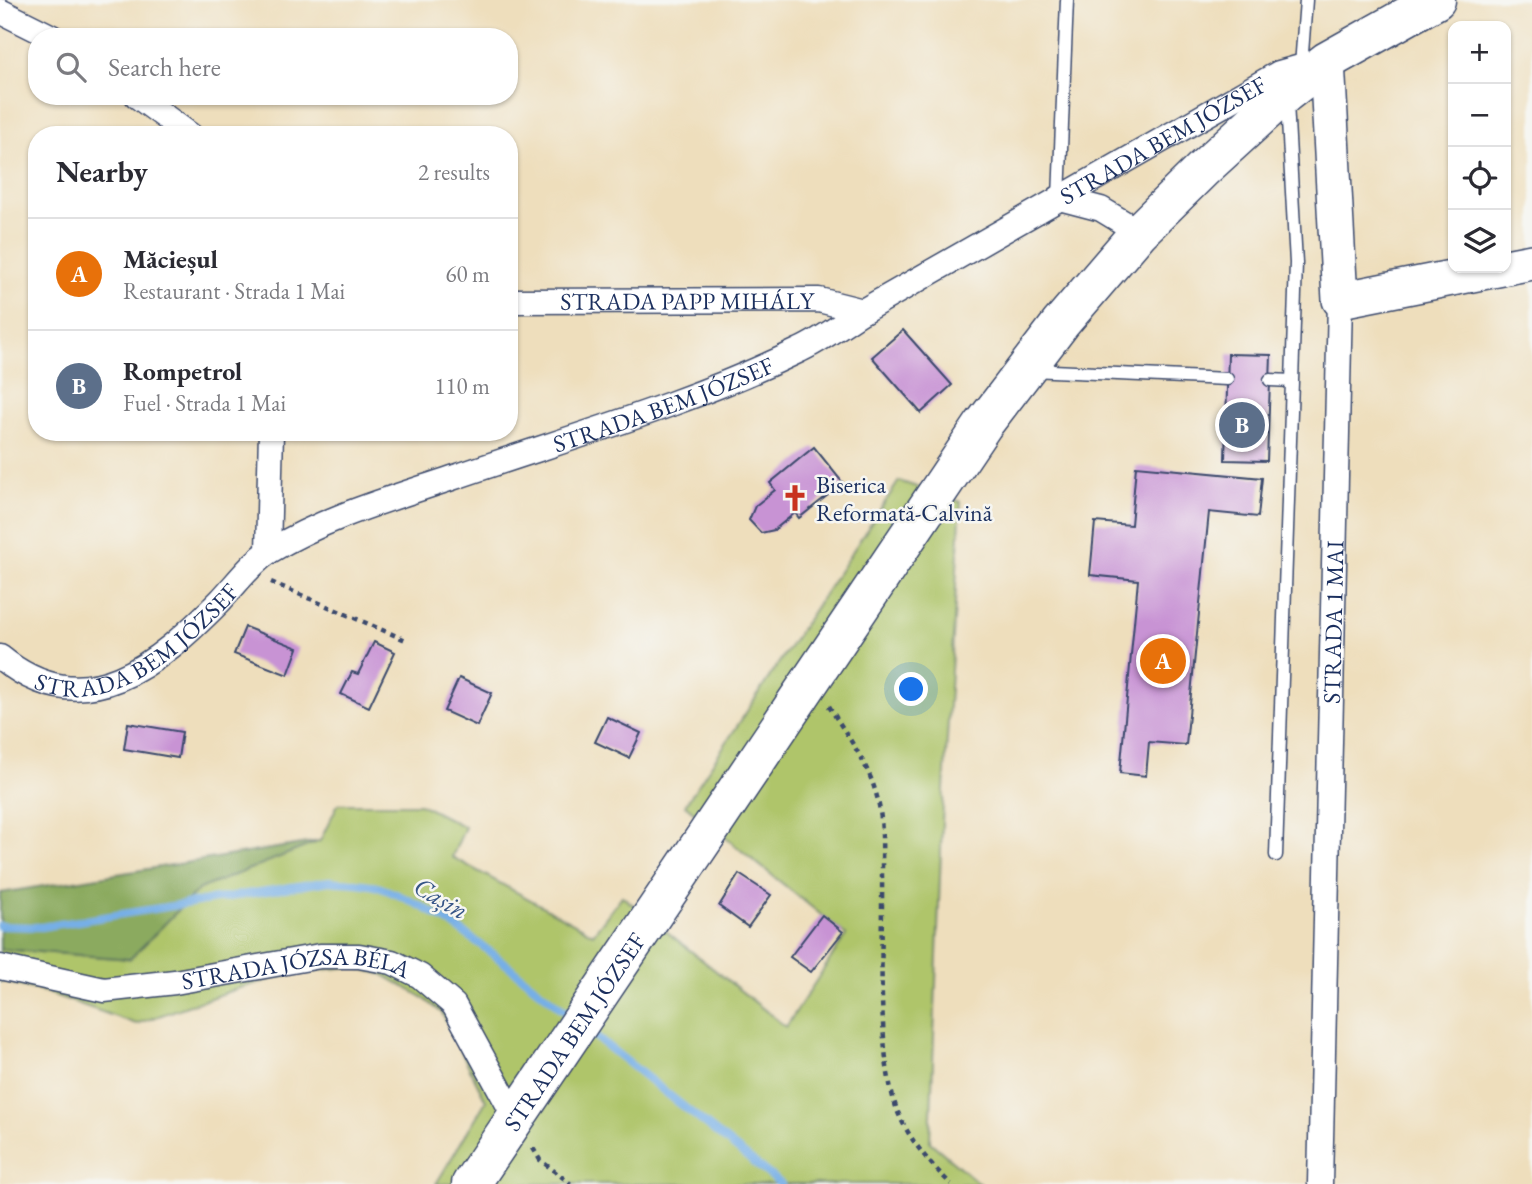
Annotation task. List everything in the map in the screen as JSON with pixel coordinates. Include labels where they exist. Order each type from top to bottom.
[{"type":"highway","name":"STRADA BEM JÓZSEF","points":[[471,1184],[624,954],[1023,370],[1139,232],[1305,73],[1433,1]]},
{"type":"street","points":[[0,11],[34,28]]},
{"type":"street","name":"STRADA BEM JÓZSEF","points":[[0,657],[35,681],[53,687],[78,688],[131,676],[164,652],[268,552],[334,519],[720,386],[803,349],[863,311],[1279,73],[1305,73]]},
{"type":"street","name":"STRADA 1 MAI","points":[[1305,73],[1340,300],[1320,1184]]},
{"type":"street","points":[[149,105],[178,126]]},
{"type":"street","points":[[1059,198],[1101,208],[1139,232]]},
{"type":"street","points":[[1511,266],[1532,262]]},
{"type":"street","points":[[1340,300],[1474,273]]},
{"type":"street","name":"STRADA PAPP MIHÁLY","points":[[518,301],[819,300],[863,311]]},
{"type":"street","points":[[268,552],[271,441]]},
{"type":"street","name":"STRADA JÓZSA BÉLA","points":[[0,967],[104,990],[175,982],[320,956],[359,956],[392,962],[420,976],[454,1005],[515,1117]]},
{"type":"lane","points":[[1059,198],[1067,0]]},
{"type":"lane","points":[[1276,855],[1306,0]]},
{"type":"lane","points":[[1023,370],[1227,379]]},
{"type":"lane","points":[[1270,380],[1292,381]]},
{"type":"path","points":[[248,572],[408,641]]},
{"type":"path","points":[[812,678],[862,760],[875,789],[879,809],[883,998],[889,1075],[900,1116],[930,1164],[951,1184]]},
{"type":"path","points":[[515,1117],[540,1160],[571,1184]]},
{"type":"green space","points":[[899,481],[961,502],[942,823],[930,1142],[980,1184],[436,1184],[486,1101],[442,1013],[422,997],[382,974],[351,967],[298,972],[236,989],[136,1024],[45,992],[0,981],[0,949],[130,959],[199,889],[320,841],[338,804],[420,804],[465,827],[452,857],[593,934],[622,896],[786,1027],[846,935],[685,805]]},
{"type":"green space","points":[[320,841],[199,889],[130,959],[0,949],[0,893]]},
{"type":"building","points":[[903,330],[952,385],[921,413],[872,357]]},
{"type":"building","points":[[1228,354],[1271,355],[1267,461],[1225,460]]},
{"type":"building","name":"Biserica Reformată-Calvină","points":[[814,447],[843,483],[799,518],[795,513],[774,530],[761,533],[749,520],[755,506],[775,490],[770,483]]},
{"type":"building","points":[[1136,466],[1262,478],[1258,517],[1209,512],[1186,745],[1149,742],[1146,776],[1120,773],[1138,580],[1090,575],[1095,522],[1131,525]]},
{"type":"building","points":[[245,627],[298,648],[288,675],[234,654]]},
{"type":"building","points":[[374,642],[395,652],[369,707],[341,694],[352,672],[358,674]]},
{"type":"building","points":[[459,678],[492,693],[477,726],[444,711]]},
{"type":"building","points":[[607,717],[641,733],[629,758],[595,742]]},
{"type":"building","points":[[128,723],[182,732],[178,758],[124,749]]},
{"type":"building","points":[[739,874],[771,895],[748,927],[719,906]]},
{"type":"building","points":[[822,915],[843,932],[811,972],[790,957]]},
{"type":"waterway","name":"Cașin","points":[[0,926],[41,927],[329,881],[366,884],[405,898],[455,927],[571,1016]]},
{"type":"waterway","name":"Cașin","points":[[586,1029],[781,1184]]},
{"type":"place","name":"Rompetrol","points":[[1242,425]]},
{"type":"place","name":"Biserica Reformată-Calvină","points":[[795,498]]},
{"type":"place","name":"Măcieșul","points":[[1163,661]]}]
